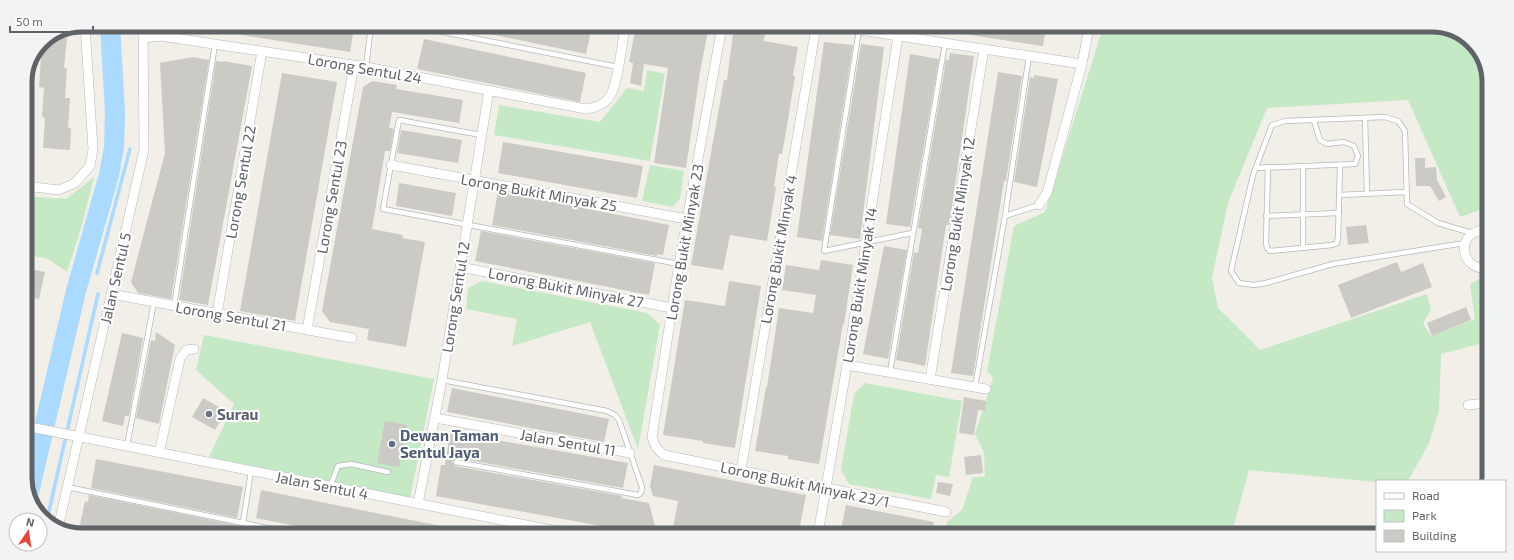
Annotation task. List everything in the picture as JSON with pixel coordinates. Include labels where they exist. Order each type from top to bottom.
[{"type":"street","points":[[32,187],[59,190],[75,183],[90,166],[92,149],[85,32]]},
{"type":"street","name":"Jalan Sentul 5","points":[[59,522],[67,487],[75,437],[111,294],[144,150],[144,32]]},
{"type":"street","points":[[618,67],[624,32]]},
{"type":"street","name":"Lorong Bukit Minyak 23","points":[[664,455],[658,451],[652,437],[687,219],[721,32]]},
{"type":"street","name":"Lorong Bukit Minyak 4","points":[[741,470],[815,32]]},
{"type":"street","points":[[873,32],[1082,64]]},
{"type":"street","points":[[1039,205],[1047,193],[1082,64],[1088,32]]},
{"type":"street","name":"Lorong Sentul 24","points":[[144,38],[161,36],[366,66],[586,109],[597,108],[608,99],[614,89],[618,67]]},
{"type":"street","name":"Lorong Bukit Minyak 14","points":[[819,528],[847,365],[898,36]]},
{"type":"street","name":"Lorong Bukit Minyak 12","points":[[930,379],[984,49]]},
{"type":"street","name":"Lorong Sentul 22","points":[[217,314],[262,51]]},
{"type":"street","name":"Lorong Sentul 23","points":[[307,330],[354,65]]},
{"type":"street","name":"Lorong Sentul 12","points":[[418,504],[442,380],[489,90]]},
{"type":"street","name":"Lorong Bukit Minyak 25","points":[[391,165],[687,219]]},
{"type":"street","points":[[1482,230],[1472,233],[1467,238],[1464,251],[1470,263],[1475,267],[1482,268]]},
{"type":"street","name":"Lorong Bukit Minyak 27","points":[[460,267],[672,308]]},
{"type":"street","name":"Lorong Sentul 21","points":[[111,294],[352,338]]},
{"type":"street","points":[[159,453],[180,360],[186,350],[194,349]]},
{"type":"street","points":[[847,365],[986,389]]},
{"type":"street","points":[[1468,405],[1482,404]]},
{"type":"street","name":"Jalan Sentul 11","points":[[434,418],[630,453]]},
{"type":"street","name":"Jalan Sentul 4","points":[[32,428],[418,504],[520,528]]},
{"type":"street","name":"Lorong Bukit Minyak 23/1","points":[[664,455],[946,512]]},
{"type":"lane","points":[[366,66],[370,32]]},
{"type":"lane","points":[[443,32],[618,67]]},
{"type":"lane","points":[[860,32],[824,251],[912,233]]},
{"type":"lane","points":[[890,372],[912,233],[945,43]]},
{"type":"lane","points":[[174,306],[215,44]]},
{"type":"lane","points":[[975,387],[1005,216],[1029,56]]},
{"type":"lane","points":[[1465,244],[1334,264],[1266,284],[1254,285],[1240,283],[1230,272],[1256,168],[1272,125],[1285,122],[1385,117],[1398,121],[1405,131],[1407,204],[1438,223],[1472,233]]},
{"type":"lane","points":[[1365,118],[1367,194]]},
{"type":"lane","points":[[481,135],[399,120],[383,209],[680,264]]},
{"type":"lane","points":[[1256,168],[1355,164],[1358,156],[1354,146],[1344,142],[1327,144],[1320,140],[1314,121]]},
{"type":"lane","points":[[1268,167],[1266,243],[1267,248],[1270,251],[1332,246],[1336,243],[1339,213],[1340,165]]},
{"type":"lane","points":[[1303,166],[1303,248]]},
{"type":"lane","points":[[1339,195],[1406,192]]},
{"type":"lane","points":[[1005,216],[1039,205]]},
{"type":"lane","points":[[1266,216],[1339,213]]},
{"type":"lane","points":[[127,447],[154,302]]},
{"type":"lane","points":[[442,380],[607,411],[615,415],[619,420],[642,487],[641,493],[638,495],[456,462]]},
{"type":"lane","points":[[330,487],[338,466],[352,464],[388,472]]},
{"type":"lane","points":[[243,523],[251,471]]},
{"type":"lane","points":[[67,487],[268,528]]},
{"type":"green space","points":[[1104,32],[1439,32],[1463,42],[1472,51],[1478,63],[1482,78],[1482,209],[1460,217],[1408,100],[1267,108],[1228,203],[1212,278],[1218,308],[1260,350],[1427,294],[1431,310],[1423,323],[1431,336],[1475,319],[1470,284],[1482,277],[1482,343],[1441,354],[1439,411],[1429,443],[1409,480],[1376,480],[1376,482],[1249,470],[1233,528],[946,528],[947,522],[962,510],[973,477],[985,477],[984,453],[975,434],[993,378],[987,371],[1014,226],[1045,212],[1100,37]]},
{"type":"green space","points":[[647,70],[665,74],[650,161],[494,135],[499,105],[600,122],[627,88],[644,91]]},
{"type":"green space","points":[[650,165],[684,171],[680,198],[673,207],[642,201]]},
{"type":"green space","points":[[94,177],[82,225],[67,272],[48,259],[32,256],[32,197],[66,199]]},
{"type":"green space","points":[[482,281],[647,313],[660,325],[638,449],[590,322],[512,346],[517,319],[466,309],[468,288]]},
{"type":"green space","points":[[204,335],[434,379],[410,498],[209,457],[234,404],[196,370]]},
{"type":"green space","points":[[865,383],[962,401],[949,477],[936,475],[931,499],[849,484],[841,470],[854,394]]},
{"type":"building","points":[[223,32],[353,32],[350,52]]},
{"type":"building","points":[[480,32],[591,32],[586,54]]},
{"type":"building","points":[[635,32],[708,32],[700,72],[686,168],[654,163],[668,68],[644,64],[641,86],[630,83],[633,63],[629,62]]},
{"type":"building","points":[[733,32],[765,32],[764,41],[798,47],[787,126],[782,154],[779,154],[774,187],[776,187],[767,241],[730,235],[723,270],[691,265],[724,80],[727,80]]},
{"type":"building","points":[[950,32],[1045,32],[1043,46]]},
{"type":"building","points":[[60,37],[67,38],[64,68],[67,68],[65,98],[70,98],[68,128],[71,128],[70,150],[43,148],[45,118],[42,117],[44,88],[39,87],[41,57],[39,57],[40,54],[54,40]]},
{"type":"building","points":[[424,39],[586,73],[580,102],[417,69]]},
{"type":"building","points":[[824,42],[853,45],[822,241],[797,237]]},
{"type":"building","points":[[861,44],[884,47],[860,239],[830,235]]},
{"type":"building","points":[[950,53],[974,56],[949,225],[946,225],[925,366],[896,360],[914,252],[918,253],[922,229],[918,228],[946,60],[949,60]]},
{"type":"building","points":[[910,54],[939,59],[910,227],[886,224]]},
{"type":"building","points":[[192,57],[209,60],[171,299],[138,293],[131,282],[165,153],[160,63]]},
{"type":"building","points":[[216,61],[252,66],[208,305],[179,300]]},
{"type":"building","points":[[998,72],[1022,76],[973,376],[951,373]]},
{"type":"building","points":[[282,73],[337,82],[295,321],[240,311]]},
{"type":"building","points":[[1034,75],[1058,79],[1037,187],[1014,182],[1030,77],[1034,78]]},
{"type":"building","points":[[372,81],[397,85],[396,89],[463,100],[459,123],[392,112],[389,128],[394,129],[390,151],[385,151],[372,229],[403,235],[402,238],[425,242],[406,347],[367,340],[369,329],[330,322],[322,311],[363,87]]},
{"type":"building","points":[[401,130],[462,140],[458,163],[397,153]]},
{"type":"building","points":[[503,142],[643,166],[637,198],[498,173]]},
{"type":"building","points":[[1415,158],[1425,158],[1425,168],[1436,167],[1437,180],[1446,197],[1439,201],[1430,186],[1416,186]]},
{"type":"building","points":[[399,183],[456,193],[452,216],[396,206]]},
{"type":"building","points":[[498,191],[669,225],[663,255],[657,254],[657,256],[492,225]]},
{"type":"building","points":[[1366,225],[1369,243],[1348,245],[1346,227]]},
{"type":"building","points":[[481,231],[655,263],[649,295],[475,261]]},
{"type":"building","points":[[884,246],[907,250],[888,359],[863,354]]},
{"type":"building","points":[[821,260],[853,265],[819,464],[788,459],[788,456],[755,451],[767,387],[779,308],[813,313],[816,295],[782,290],[786,265],[819,270]]},
{"type":"building","points":[[1397,262],[1401,272],[1423,263],[1432,287],[1351,318],[1338,285]]},
{"type":"building","points":[[32,269],[45,272],[39,299],[32,298]]},
{"type":"building","points":[[729,281],[761,286],[735,448],[703,443],[703,441],[663,435],[685,300],[725,306]]},
{"type":"building","points":[[1466,307],[1471,320],[1432,336],[1427,323]]},
{"type":"building","points":[[156,332],[175,345],[159,424],[136,418],[151,340],[155,341]]},
{"type":"building","points":[[122,333],[143,338],[129,416],[125,416],[123,426],[102,421]]},
{"type":"building","points":[[452,388],[609,419],[604,442],[447,412]]},
{"type":"building","points":[[964,397],[986,401],[985,411],[978,410],[974,435],[959,433]]},
{"type":"building","name":"Surau","points":[[203,398],[226,411],[215,430],[192,417]]},
{"type":"building","name":"Dewan Taman Sentul Jaya","points":[[385,421],[407,425],[399,467],[377,463]]},
{"type":"building","points":[[450,432],[628,463],[623,488],[457,458],[453,459],[452,462],[455,466],[622,496],[621,498],[649,503],[656,528],[612,528],[436,496],[441,465],[445,465]]},
{"type":"building","points":[[981,455],[983,473],[966,475],[964,457]]},
{"type":"building","points":[[96,459],[243,487],[237,518],[91,488]]},
{"type":"building","points":[[654,465],[806,495],[800,526],[798,526],[798,528],[673,528],[678,501],[653,496],[650,486]]},
{"type":"building","points":[[938,482],[953,484],[950,496],[936,493]]},
{"type":"building","points":[[261,490],[451,528],[306,528],[256,518]]},
{"type":"building","points":[[89,495],[236,525],[235,528],[79,528],[85,501],[88,502]]},
{"type":"building","points":[[846,505],[934,522],[933,528],[841,528]]},
{"type":"waterway","points":[[32,479],[76,291],[109,175],[114,147],[115,113],[110,32]]},
{"type":"waterway","points":[[97,273],[130,149]]},
{"type":"waterway","points":[[48,515],[98,294]]},
{"type":"place","name":"Surau","points":[[209,414]]},
{"type":"place","name":"Dewan Taman Sentul Jaya","points":[[392,444]]}]
